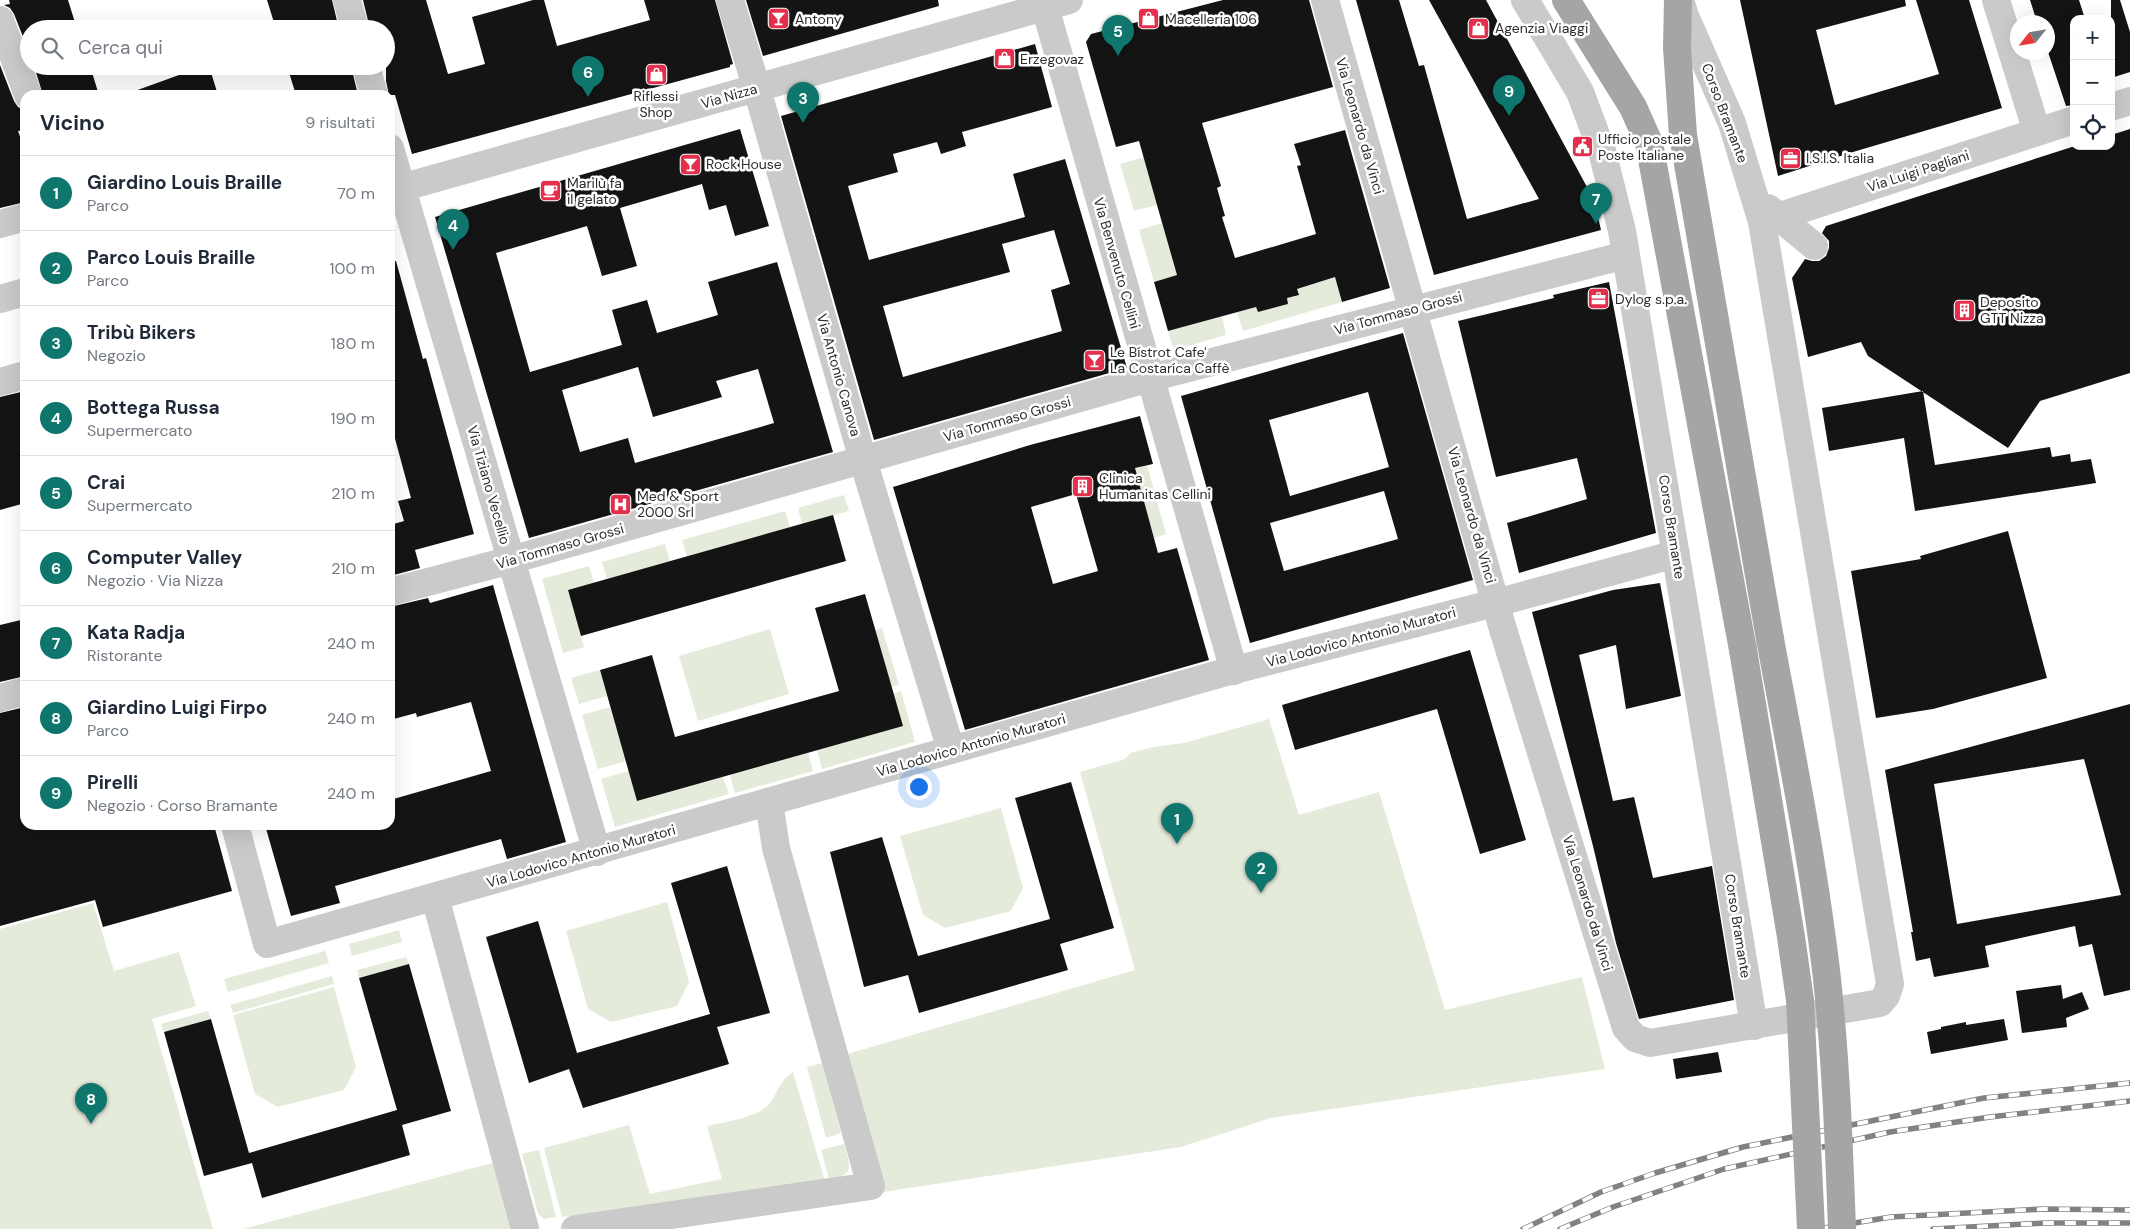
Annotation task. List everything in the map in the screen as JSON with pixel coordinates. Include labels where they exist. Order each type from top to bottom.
[{"type":"main road","points":[[1566,0],[1633,107],[1649,143],[1743,650],[1791,937],[1800,1000],[1811,1229]]},
{"type":"main road","name":"Corso Bramante","points":[[1679,0],[1677,48],[1683,135],[1770,639],[1806,834],[1827,979],[1835,1058],[1842,1229]]},
{"type":"street","points":[[347,0],[353,20]]},
{"type":"street","name":"Via Antonio Canova","points":[[730,0],[863,460],[950,750]]},
{"type":"street","name":"Via Leonardo da Vinci","points":[[1325,0],[1495,602],[1626,1028],[1635,1038],[1650,1043],[1754,1026]]},
{"type":"street","name":"Corso Bramante","points":[[1525,0],[1580,92],[1602,151],[1622,231],[1754,1026],[1880,1003],[1886,996],[1890,984],[1765,212],[1732,123],[1679,0]]},
{"type":"street","points":[[1996,0],[2037,132]]},
{"type":"street","name":"Via Nizza","points":[[396,189],[757,88],[1052,2]]},
{"type":"street","name":"Via Benvenuto Cellini","points":[[1052,2],[1150,378],[1234,671]]},
{"type":"street","points":[[0,20],[20,74]]},
{"type":"street","points":[[21,75],[26,90]]},
{"type":"street","points":[[368,75],[373,90]]},
{"type":"street","points":[[2115,106],[2130,101]]},
{"type":"street","name":"Via Luigi Pagliani","points":[[1765,212],[2070,121]]},
{"type":"street","name":"Via Tiziano Vecellio","points":[[396,189],[511,560],[597,852]]},
{"type":"street","points":[[1765,212],[1814,246]]},
{"type":"street","points":[[0,224],[20,218]]},
{"type":"street","name":"Via Tommaso Grossi","points":[[395,591],[511,560],[1150,378],[1626,255]]},
{"type":"street","points":[[0,299],[20,293]]},
{"type":"street","points":[[0,382],[20,376]]},
{"type":"street","name":"Via Lodovico Antonio Muratori","points":[[236,830],[268,944],[1234,671],[1676,554]]},
{"type":"street","points":[[0,698],[20,692]]},
{"type":"street","points":[[575,1229],[871,1186],[776,848],[769,802]]},
{"type":"street","points":[[435,897],[525,1229]]},
{"type":"green space","points":[[1144,157],[1157,205],[1134,211],[1120,164]]},
{"type":"green space","points":[[1162,223],[1177,275],[1154,282],[1139,230]]},
{"type":"green space","points":[[1335,277],[1342,302],[1243,331],[1237,312],[1256,307],[1258,312],[1288,304],[1287,298],[1298,295],[1297,289]]},
{"type":"green space","points":[[1222,316],[1226,335],[1174,350],[1168,331]]},
{"type":"green space","points":[[1147,465],[1166,534],[1154,538],[1135,469]]},
{"type":"green space","points":[[844,495],[849,511],[802,524],[798,508]]},
{"type":"green space","points":[[785,511],[790,527],[687,556],[682,540]]},
{"type":"green space","points":[[665,544],[670,561],[607,579],[602,562]]},
{"type":"green space","points":[[589,566],[594,583],[568,590],[584,647],[563,653],[542,579]]},
{"type":"green space","points":[[882,628],[899,685],[891,687],[875,630]]},
{"type":"green space","points":[[770,629],[789,694],[698,721],[679,656]]},
{"type":"green space","points":[[600,670],[607,696],[579,704],[571,678]]},
{"type":"green space","points":[[901,691],[915,742],[822,769],[817,750],[893,694]]},
{"type":"green space","points":[[610,707],[626,761],[598,769],[582,715]]},
{"type":"green space","points":[[1269,719],[1299,815],[1379,792],[1445,1010],[1582,977],[1605,1069],[1271,1118],[1181,1147],[883,1192],[844,1055],[1135,970],[1080,772],[1125,759],[1130,753],[1153,747],[1184,743]]},
{"type":"green space","points":[[808,753],[813,771],[735,793],[730,775]]},
{"type":"green space","points":[[629,771],[638,801],[723,777],[729,794],[615,827],[601,779]]},
{"type":"green space","points":[[1001,808],[1023,888],[1011,911],[945,928],[923,915],[900,836]]},
{"type":"green space","points":[[667,902],[689,982],[677,1006],[611,1022],[588,1009],[566,931]]},
{"type":"green space","points":[[93,903],[114,971],[179,952],[196,1006],[152,1019],[213,1229],[0,1229],[0,929]]},
{"type":"green space","points":[[399,930],[402,942],[352,956],[349,944]]},
{"type":"green space","points":[[325,951],[329,963],[228,992],[224,979]]},
{"type":"green space","points":[[406,957],[409,964],[359,978],[357,970]]},
{"type":"green space","points":[[332,976],[334,984],[233,1013],[230,1005]]},
{"type":"green space","points":[[334,987],[356,1067],[344,1090],[278,1107],[255,1094],[233,1015]]},
{"type":"green space","points":[[208,1011],[211,1019],[164,1032],[161,1024]]},
{"type":"green space","points":[[822,1063],[841,1133],[826,1138],[807,1067]]},
{"type":"green space","points":[[793,1072],[825,1181],[562,1217],[544,1148],[629,1125],[650,1194],[722,1179],[707,1126],[741,1118],[765,1108],[782,1082]]},
{"type":"green space","points":[[844,1144],[849,1168],[844,1175],[829,1179],[821,1150]]},
{"type":"green space","points":[[539,1150],[556,1217],[544,1219],[538,1214],[522,1154]]},
{"type":"green space","points":[[496,1162],[515,1229],[243,1229]]},
{"type":"building","points":[[9,0],[68,0],[74,20],[20,20],[20,29],[14,14],[10,8],[4,5],[10,4]]},
{"type":"building","points":[[267,0],[332,0],[337,20],[273,20]]},
{"type":"building","points":[[363,0],[426,0],[448,74],[485,64],[472,17],[533,0],[544,0],[557,46],[650,20],[644,0],[715,0],[733,64],[730,67],[412,154],[395,90],[388,90],[386,81],[386,75],[395,75],[395,20],[368,20]]},
{"type":"building","points":[[746,0],[938,0],[939,6],[763,56]]},
{"type":"building","points":[[1223,0],[1309,0],[1333,87],[1202,123],[1221,186],[1217,188],[1225,216],[1222,217],[1235,258],[1316,234],[1297,166],[1301,165],[1294,144],[1345,130],[1390,288],[1342,302],[1335,277],[1297,289],[1299,295],[1287,298],[1288,304],[1258,312],[1256,307],[1168,331],[1154,282],[1177,275],[1139,141],[1116,147],[1086,42],[1091,34]]},
{"type":"building","points":[[1356,0],[1399,0],[1419,66],[1424,65],[1467,219],[1539,199],[1429,0],[1486,0],[1594,200],[1601,230],[1434,275]]},
{"type":"building","points":[[1740,0],[1905,0],[1906,6],[1816,30],[1835,105],[1939,74],[1916,0],[1969,0],[2002,108],[1778,176]]},
{"type":"building","points":[[2030,0],[2079,0],[2084,15],[2070,15],[2070,106],[2066,106],[2051,60],[2055,60],[2055,15],[2035,15]]},
{"type":"building","points":[[2111,0],[2120,0],[2130,32],[2130,72],[2115,77],[2115,15],[2111,15]]},
{"type":"building","points":[[1035,44],[1052,107],[962,132],[966,146],[941,154],[937,142],[893,154],[898,172],[848,186],[869,260],[1025,217],[1013,174],[1065,159],[1127,368],[874,440],[781,116]],"holes":[[[1054,230],[1070,284],[1051,290],[1062,331],[903,377],[883,306],[1010,272],[1002,244]]]},
{"type":"building","points":[[0,65],[14,101],[20,108],[20,131],[18,131],[20,136],[20,203],[0,208]]},
{"type":"building","points":[[37,75],[93,75],[97,90],[41,90]]},
{"type":"building","points":[[179,75],[212,75],[216,90],[138,90]]},
{"type":"building","points":[[290,75],[353,75],[357,90],[294,90]]},
{"type":"building","points":[[740,129],[769,226],[735,236],[726,205],[709,210],[702,184],[620,208],[637,266],[602,276],[587,226],[496,253],[530,372],[622,345],[612,310],[647,300],[657,333],[718,315],[708,282],[777,262],[833,452],[529,538],[435,217]],"holes":[[[638,367],[653,417],[722,397],[716,381],[758,369],[774,423],[635,463],[628,438],[580,452],[562,390]]]},
{"type":"building","name":"Deposito GTT Nizza","points":[[2130,129],[2130,373],[2040,401],[2008,448],[1868,356],[1861,342],[1808,357],[1792,278],[1805,259],[1819,261],[1826,256],[1829,241],[1822,233],[1826,226],[2070,148],[2070,150],[2115,150],[2115,134]]},
{"type":"building","points":[[395,261],[423,359],[426,358],[474,534],[415,550],[420,568],[395,575],[395,524],[404,521],[398,501],[411,498],[395,439]]},
{"type":"building","points":[[1609,282],[1656,533],[1519,573],[1507,523],[1587,499],[1577,458],[1496,477],[1458,321],[1554,298],[1553,295]]},
{"type":"building","points":[[1403,333],[1473,580],[1250,643],[1181,396]],"holes":[[[1368,392],[1389,467],[1290,496],[1269,420]],[[1384,491],[1398,539],[1284,571],[1270,523]]]},
{"type":"building","points":[[1923,391],[1935,465],[2050,447],[2052,457],[2070,454],[2071,462],[2091,459],[2096,483],[1915,511],[1904,438],[1829,451],[1822,408]]},
{"type":"building","points":[[20,392],[20,504],[0,510],[0,397]]},
{"type":"building","points":[[1140,416],[1153,464],[1135,468],[1158,553],[1177,548],[1209,660],[965,730],[893,487],[1030,445]],"holes":[[[1076,494],[1098,571],[1053,584],[1031,507]]]},
{"type":"building","points":[[833,515],[846,561],[581,636],[568,590]]},
{"type":"building","points":[[2008,531],[2047,678],[1933,709],[1876,718],[1851,571],[1921,559],[1920,556]]},
{"type":"building","points":[[1660,583],[1681,696],[1626,709],[1616,645],[1579,655],[1613,801],[1634,797],[1653,878],[1712,866],[1734,1000],[1639,1019],[1616,943],[1593,846],[1532,612],[1613,590]]},
{"type":"building","points":[[493,585],[566,842],[507,859],[501,839],[335,886],[340,903],[291,916],[266,830],[395,830],[395,799],[491,771],[471,702],[417,717],[416,713],[395,719],[395,606],[428,598],[430,603]]},
{"type":"building","points":[[865,594],[903,726],[637,801],[600,670],[652,655],[675,737],[839,691],[815,608]]},
{"type":"building","points":[[20,620],[20,677],[0,682],[0,625]]},
{"type":"building","points":[[1470,650],[1526,840],[1480,854],[1437,709],[1295,750],[1282,705]]},
{"type":"building","points":[[2130,704],[2130,990],[2104,996],[2092,944],[2079,947],[2075,926],[1985,946],[1989,967],[1934,977],[1930,958],[1916,961],[1911,932],[1913,932],[1885,770]],"holes":[[[2084,759],[2121,895],[1957,924],[1934,784]]]},
{"type":"building","points":[[20,708],[20,830],[215,830],[232,891],[103,927],[95,900],[0,926],[0,713]]},
{"type":"building","points":[[1071,782],[1114,928],[1060,944],[1068,970],[919,1013],[908,975],[864,987],[830,852],[882,837],[918,956],[1050,919],[1015,798]]},
{"type":"building","points":[[727,866],[770,1013],[717,1027],[729,1064],[583,1108],[569,1069],[529,1083],[486,937],[538,921],[577,1053],[710,1014],[671,883]]},
{"type":"building","points":[[409,964],[451,1111],[402,1125],[410,1155],[262,1198],[252,1163],[204,1176],[164,1032],[211,1019],[249,1153],[397,1110],[359,978]]},
{"type":"building","points":[[2061,985],[2063,999],[2082,992],[2089,1009],[2066,1018],[2067,1027],[2022,1033],[2016,991]]},
{"type":"building","points":[[2004,1019],[2008,1040],[1931,1054],[1927,1032],[1966,1022],[1966,1025]]},
{"type":"building","points":[[1718,1052],[1722,1072],[1676,1079],[1673,1059]]},
{"type":"railway","points":[[1523,1229],[1601,1192],[1655,1173],[1743,1147],[1984,1098],[2130,1083]]},
{"type":"railway","points":[[1560,1229],[1613,1207],[1724,1169],[1890,1132],[1990,1117],[2130,1101]]},
{"type":"railway","points":[[1818,1229],[1891,1217],[2044,1209],[2130,1210]]},
{"type":"railway","points":[[1933,1229],[2045,1223],[2130,1223]]},
{"type":"place","name":"Antony","points":[[779,19]]},
{"type":"place","name":"Macelleria 106","points":[[1149,19]]},
{"type":"place","name":"Agenzia Viaggi","points":[[1479,28]]},
{"type":"place","name":"Crai","points":[[1118,56]]},
{"type":"place","name":"Erzegovaz","points":[[1004,59]]},
{"type":"place","name":"Riflessi Shop","points":[[656,74]]},
{"type":"place","name":"Computer Valley","points":[[588,97]]},
{"type":"place","name":"Pirelli","points":[[1509,116]]},
{"type":"place","name":"Tribù Bikers","points":[[803,123]]},
{"type":"place","name":"Ufficio postale Poste Italiane","points":[[1582,147]]},
{"type":"place","name":"I.S.I.S. Italia","points":[[1790,158]]},
{"type":"place","name":"Rock House","points":[[690,164]]},
{"type":"place","name":"Marilù fa il gelato","points":[[551,191]]},
{"type":"place","name":"Kata Radja","points":[[1596,224]]},
{"type":"place","name":"Bottega Russa","points":[[453,250]]},
{"type":"place","name":"Dylog s.p.a.","points":[[1599,299]]},
{"type":"place","name":"Deposito GTT Nizza","points":[[1964,310]]},
{"type":"place","name":"Le Bístrot Cafe' La Costaríca Caffè","points":[[1094,360]]},
{"type":"place","name":"Clinica Humanitas Cellini","points":[[1083,486]]},
{"type":"place","name":"Med & Sport 2000 Srl","points":[[621,504]]},
{"type":"place","name":"Giardino Louis Braille","points":[[1177,844]]},
{"type":"place","name":"Parco Louis Braille","points":[[1261,893]]},
{"type":"place","name":"Giardino Luigi Firpo","points":[[91,1124]]}]
